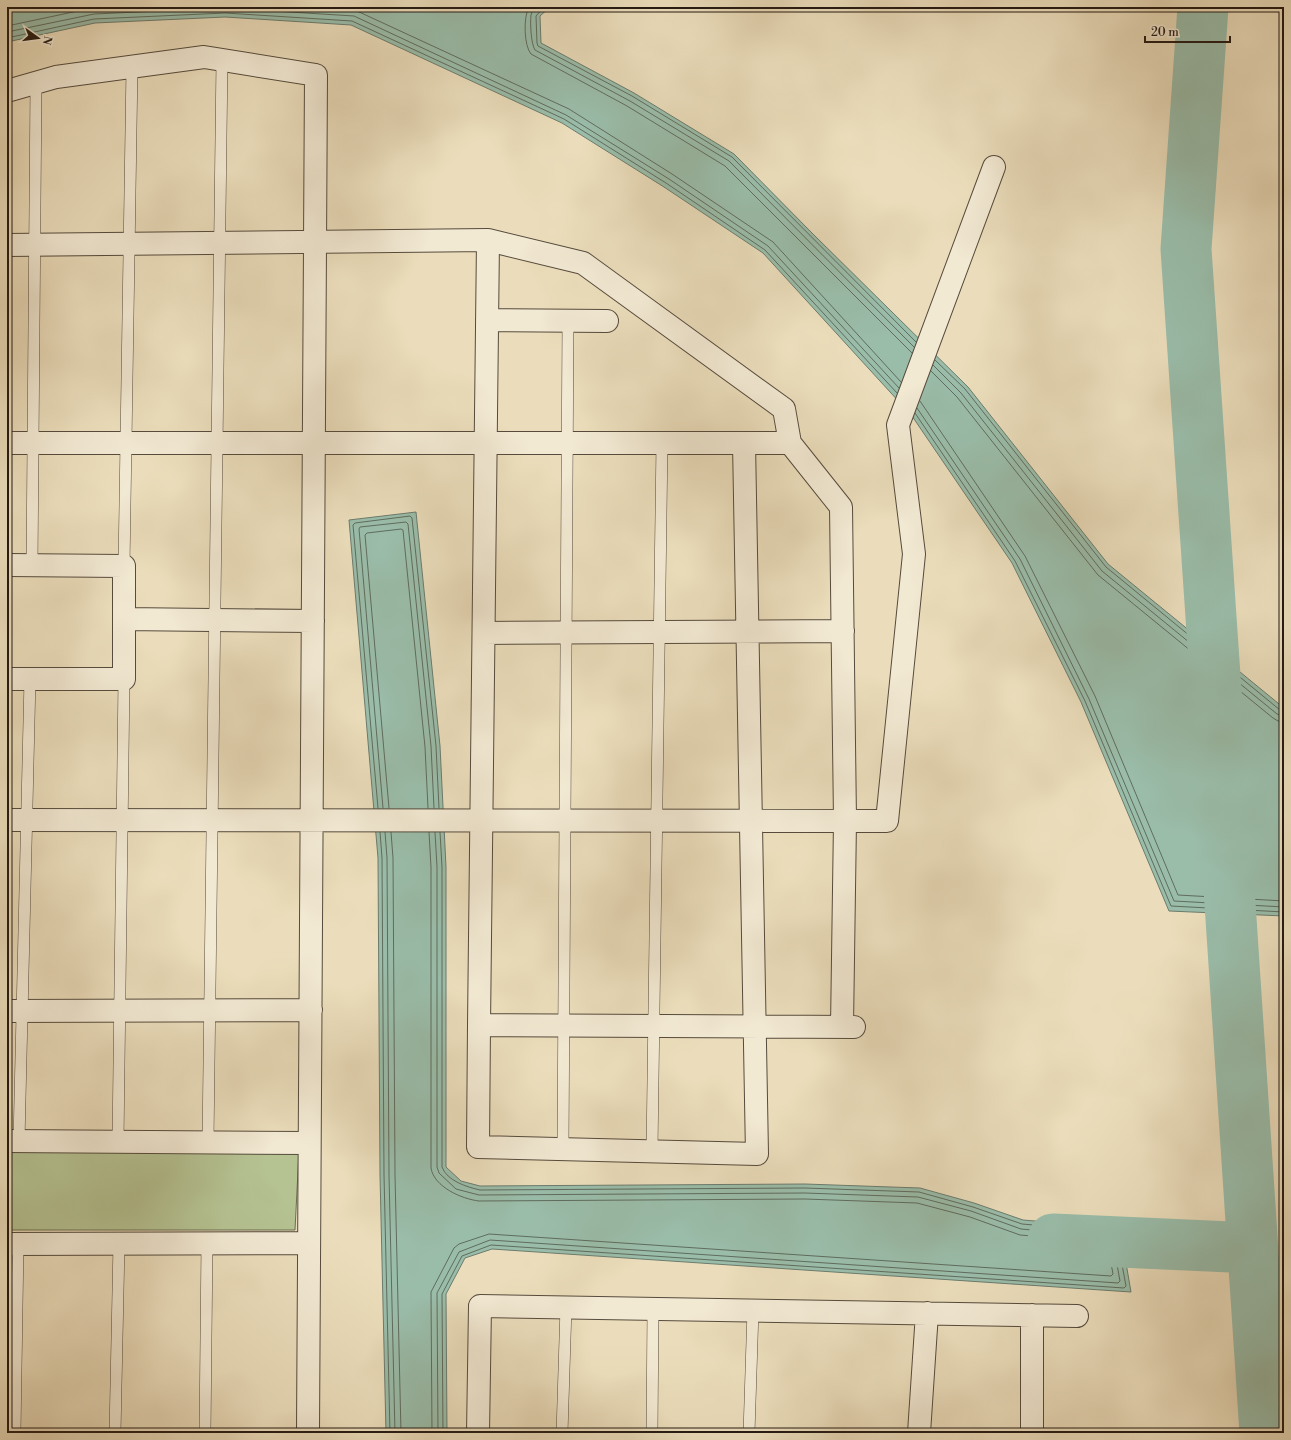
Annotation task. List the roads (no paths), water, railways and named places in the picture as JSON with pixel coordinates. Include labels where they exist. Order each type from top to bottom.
[{"type":"street","points":[[7,91],[56,77],[204,57],[316,75],[308,1433]]},
{"type":"street","points":[[17,820],[887,821],[914,554],[898,425],[994,167]]},
{"type":"street","points":[[488,240],[478,1147],[758,1154],[744,442]]},
{"type":"street","points":[[7,245],[488,240],[583,262],[784,409],[790,443],[841,507],[848,1027],[479,1025]]},
{"type":"street","points":[[487,320],[607,321]]},
{"type":"street","points":[[7,443],[790,443]]},
{"type":"street","points":[[7,566],[124,566],[124,679],[7,679]]},
{"type":"street","points":[[124,619],[313,621]]},
{"type":"street","points":[[484,633],[843,631]]},
{"type":"street","points":[[14,1011],[310,1010]]},
{"type":"street","points":[[13,1141],[309,1143]]},
{"type":"street","points":[[13,1244],[309,1243]]},
{"type":"street","points":[[478,1433],[480,1306],[1077,1316]]},
{"type":"street","points":[[919,1433],[927,1313]]},
{"type":"street","points":[[1032,1315],[1032,1433]]},
{"type":"lane","points":[[208,1142],[222,60]]},
{"type":"lane","points":[[124,566],[132,67]]},
{"type":"lane","points":[[32,566],[36,82]]},
{"type":"lane","points":[[563,1149],[568,321]]},
{"type":"lane","points":[[652,1152],[662,442]]},
{"type":"lane","points":[[13,1141],[17,820],[30,679]]},
{"type":"lane","points":[[118,1142],[124,679]]},
{"type":"lane","points":[[205,1433],[207,1243]]},
{"type":"lane","points":[[13,1244],[15,1433]]},
{"type":"lane","points":[[115,1433],[120,1244]]},
{"type":"lane","points":[[562,1433],[566,1307]]},
{"type":"lane","points":[[652,1433],[653,1309]]},
{"type":"lane","points":[[748,1433],[753,1310]]},
{"type":"water","points":[[7,7],[550,7],[540,16],[541,43],[634,93],[734,154],[968,387],[1108,564],[1284,708],[1284,916],[1169,911],[1081,702],[1012,563],[912,416],[763,253],[664,187],[562,123],[351,25],[225,17],[95,23],[7,42]]},
{"type":"water","points":[[416,512],[440,746],[446,867],[446,1167],[461,1181],[480,1186],[805,1184],[920,1188],[974,1203],[1023,1220],[1120,1228],[1131,1292],[492,1249],[465,1258],[446,1294],[447,1433],[386,1433],[380,1175],[378,858],[349,520]]},
{"type":"waterway","points":[[1203,7],[1186,249],[1218,720]]},
{"type":"waterway","points":[[1226,843],[1265,1433]]},
{"type":"waterway","points":[[1053,1239],[1253,1248]]}]
